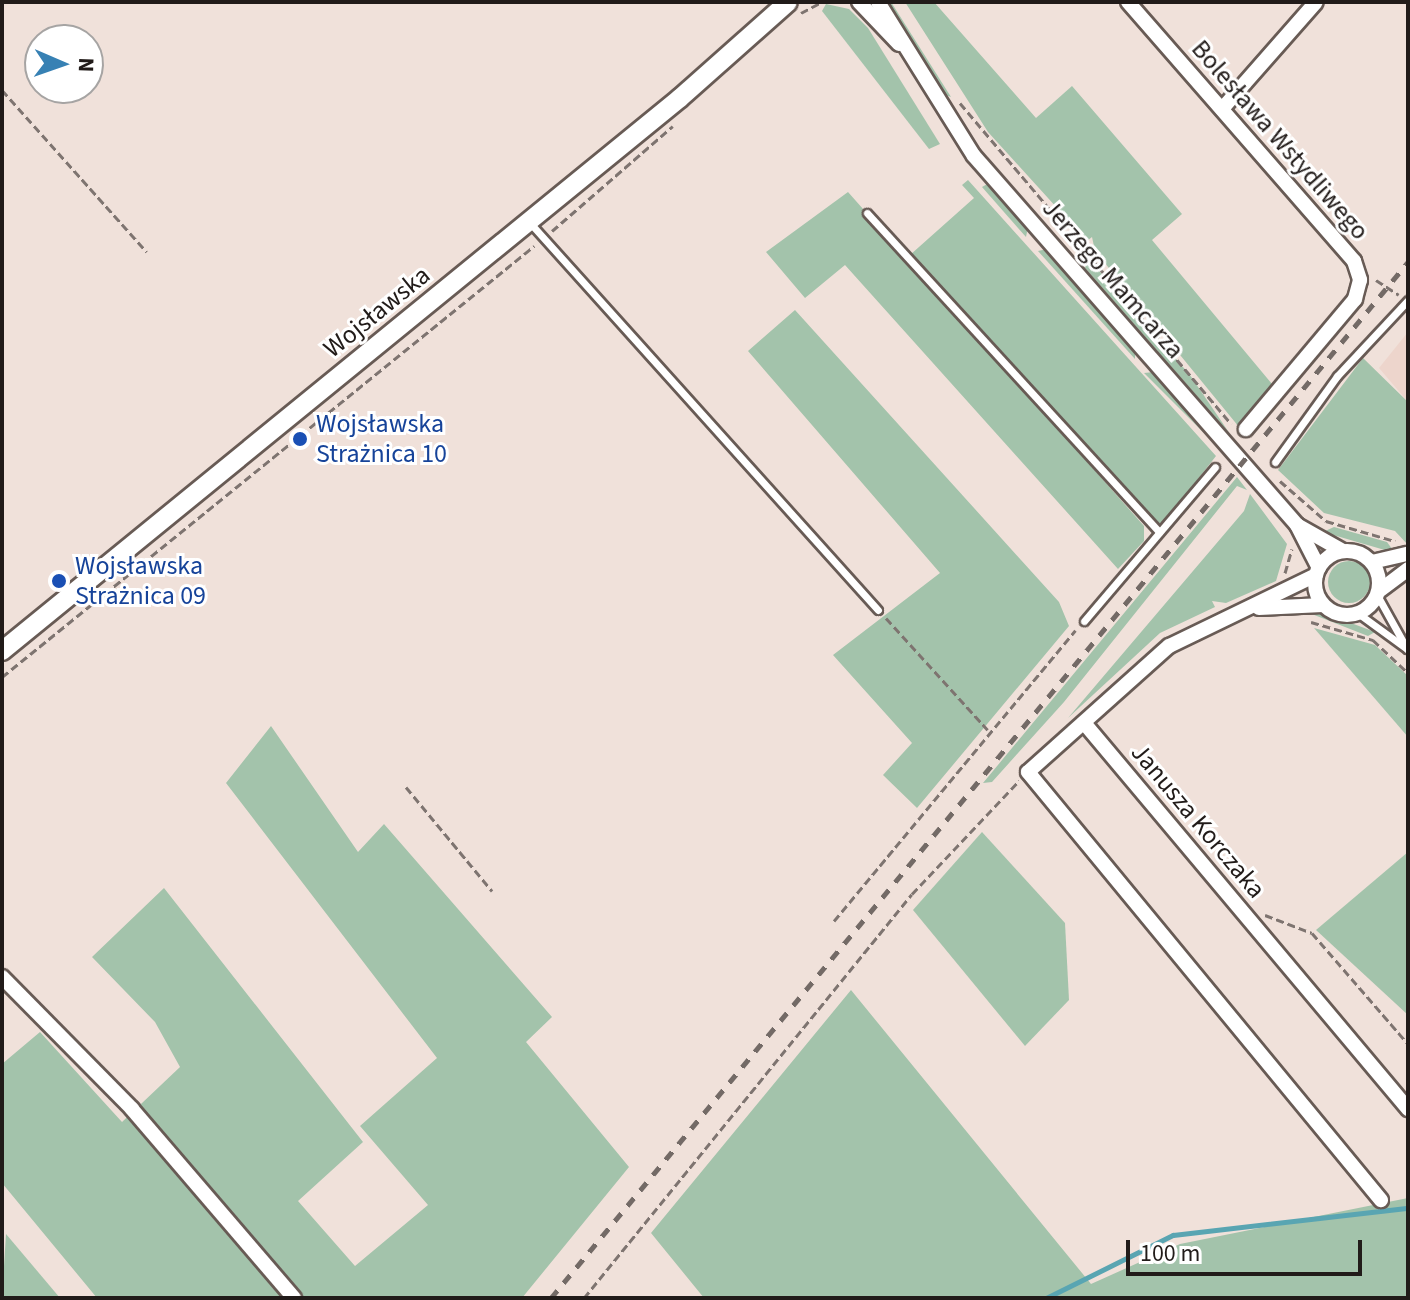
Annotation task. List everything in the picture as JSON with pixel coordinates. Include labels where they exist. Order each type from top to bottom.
[{"type":"street","name":"Jerzego Mamcarza","points":[[859,2],[908,53]]},
{"type":"street","name":"Jerzego Mamcarza","points":[[878,2],[974,156],[1297,525],[1317,572]]},
{"type":"street","name":"Bolesława Wstydliwego","points":[[1128,2],[1354,261],[1360,280],[1355,299],[1240,429]]},
{"type":"street","points":[[1222,109],[1316,2]]},
{"type":"street","name":"Wojsławska","points":[[2,651],[792,8]]},
{"type":"street","name":"Jerzego Mamcarza","points":[[1297,525],[1343,551]]},
{"type":"street","points":[[1381,1200],[1028,772],[1169,646],[1255,608],[1317,572],[1343,551],[1372,562],[1405,552]]},
{"type":"street","points":[[1372,562],[1378,593]]},
{"type":"street","points":[[1255,608],[1323,605],[1343,616],[1359,614],[1378,593],[1408,569]]},
{"type":"street","points":[[1317,572],[1323,605]]},
{"type":"street","name":"Janusza Korczaka","points":[[1085,724],[1408,1109]]},
{"type":"street","points":[[2,977],[132,1109],[294,1298]]},
{"type":"lane","points":[[867,213],[1159,532]]},
{"type":"lane","points":[[529,222],[878,610]]},
{"type":"lane","points":[[1275,462],[1337,376],[1408,298]]},
{"type":"lane","points":[[1084,621],[1215,467]]},
{"type":"lane","points":[[1378,593],[1407,650]]},
{"type":"lane","points":[[1359,614],[1407,650]]},
{"type":"path","points":[[792,8],[822,2]]},
{"type":"path","points":[[2,90],[147,252]]},
{"type":"path","points":[[953,92],[1240,429]]},
{"type":"path","points":[[2,677],[664,140],[678,119]]},
{"type":"path","points":[[1360,280],[1408,298]]},
{"type":"path","points":[[1276,477],[1326,521],[1389,537],[1405,552]]},
{"type":"path","points":[[878,610],[988,730]]},
{"type":"path","points":[[1408,613],[1408,620]]},
{"type":"path","points":[[1305,619],[1373,640],[1408,673]]},
{"type":"path","points":[[834,921],[988,730],[1084,621]]},
{"type":"path","points":[[584,1298],[912,894],[1028,772]]},
{"type":"path","points":[[406,787],[492,891]]},
{"type":"path","points":[[1239,906],[1312,933],[1408,1044]]},
{"type":"shaded area","points":[[1408,332],[1408,402],[1379,368]]},
{"type":"green space","points":[[886,2],[891,2],[951,97],[943,94]]},
{"type":"green space","points":[[905,2],[934,2],[1036,118],[1072,86],[1182,214],[1152,240],[1272,384],[1239,427],[1095,251],[1092,237],[1087,241],[988,132]]},
{"type":"green space","points":[[826,4],[849,9],[868,28],[940,144],[929,149],[822,11]]},
{"type":"green space","points":[[968,180],[1216,456],[1165,521],[1156,525],[910,255],[974,198],[962,185]]},
{"type":"green space","points":[[989,183],[1028,227],[1026,237],[982,187]]},
{"type":"green space","points":[[848,192],[1144,526],[1144,541],[1118,569],[845,265],[805,298],[766,252]]},
{"type":"green space","points":[[1047,249],[1135,351],[1135,359],[1038,251]]},
{"type":"green space","points":[[1088,258],[1190,375],[1230,434],[1085,268]]},
{"type":"green space","points":[[795,310],[1059,602],[1069,626],[917,808],[883,775],[912,743],[833,655],[940,573],[748,351]]},
{"type":"green space","points":[[1363,358],[1408,402],[1408,545],[1395,531],[1324,513],[1278,470]]},
{"type":"green space","points":[[1154,372],[1221,449],[1144,373]]},
{"type":"green space","points":[[1237,477],[1247,490],[1237,486],[1064,702],[992,782],[983,783]]},
{"type":"green space","points":[[1250,494],[1287,544],[1276,581],[1226,603],[1212,601],[1215,607],[1160,633],[1068,718],[1244,511]]},
{"type":"green space","points":[[1334,527],[1387,542],[1395,553],[1323,532]]},
{"type":"green space","points":[[1349,561],[1364,567],[1370,582],[1364,597],[1349,603],[1334,597],[1328,582],[1334,567]]},
{"type":"green space","points":[[1299,609],[1319,611],[1375,632],[1368,636]]},
{"type":"green space","points":[[1314,628],[1375,645],[1408,676],[1408,737]]},
{"type":"green space","points":[[271,726],[358,852],[384,824],[552,1017],[526,1042],[629,1167],[522,1298],[97,1298],[2,1183],[2,1064],[40,1032],[122,1122],[180,1067],[155,1022],[92,957],[164,888],[363,1142],[298,1201],[355,1266],[428,1205],[360,1126],[437,1058],[226,783]]},
{"type":"green space","points":[[982,832],[1065,923],[1069,1000],[1025,1046],[913,910]]},
{"type":"green space","points":[[1408,852],[1408,1015],[1316,930]]},
{"type":"green space","points":[[851,990],[1091,1284],[1180,1244],[1408,1198],[1408,1298],[704,1298],[651,1233]]},
{"type":"green space","points":[[6,1234],[60,1298],[2,1298]]},
{"type":"waterway","points":[[1046,1298],[1173,1235],[1408,1208]]},
{"type":"railway","points":[[551,1298],[1408,262]]},
{"type":"place","name":"Wojsławska Strażnica 10","points":[[300,439]]},
{"type":"place","name":"Wojsławska Strażnica 09","points":[[59,581]]}]
